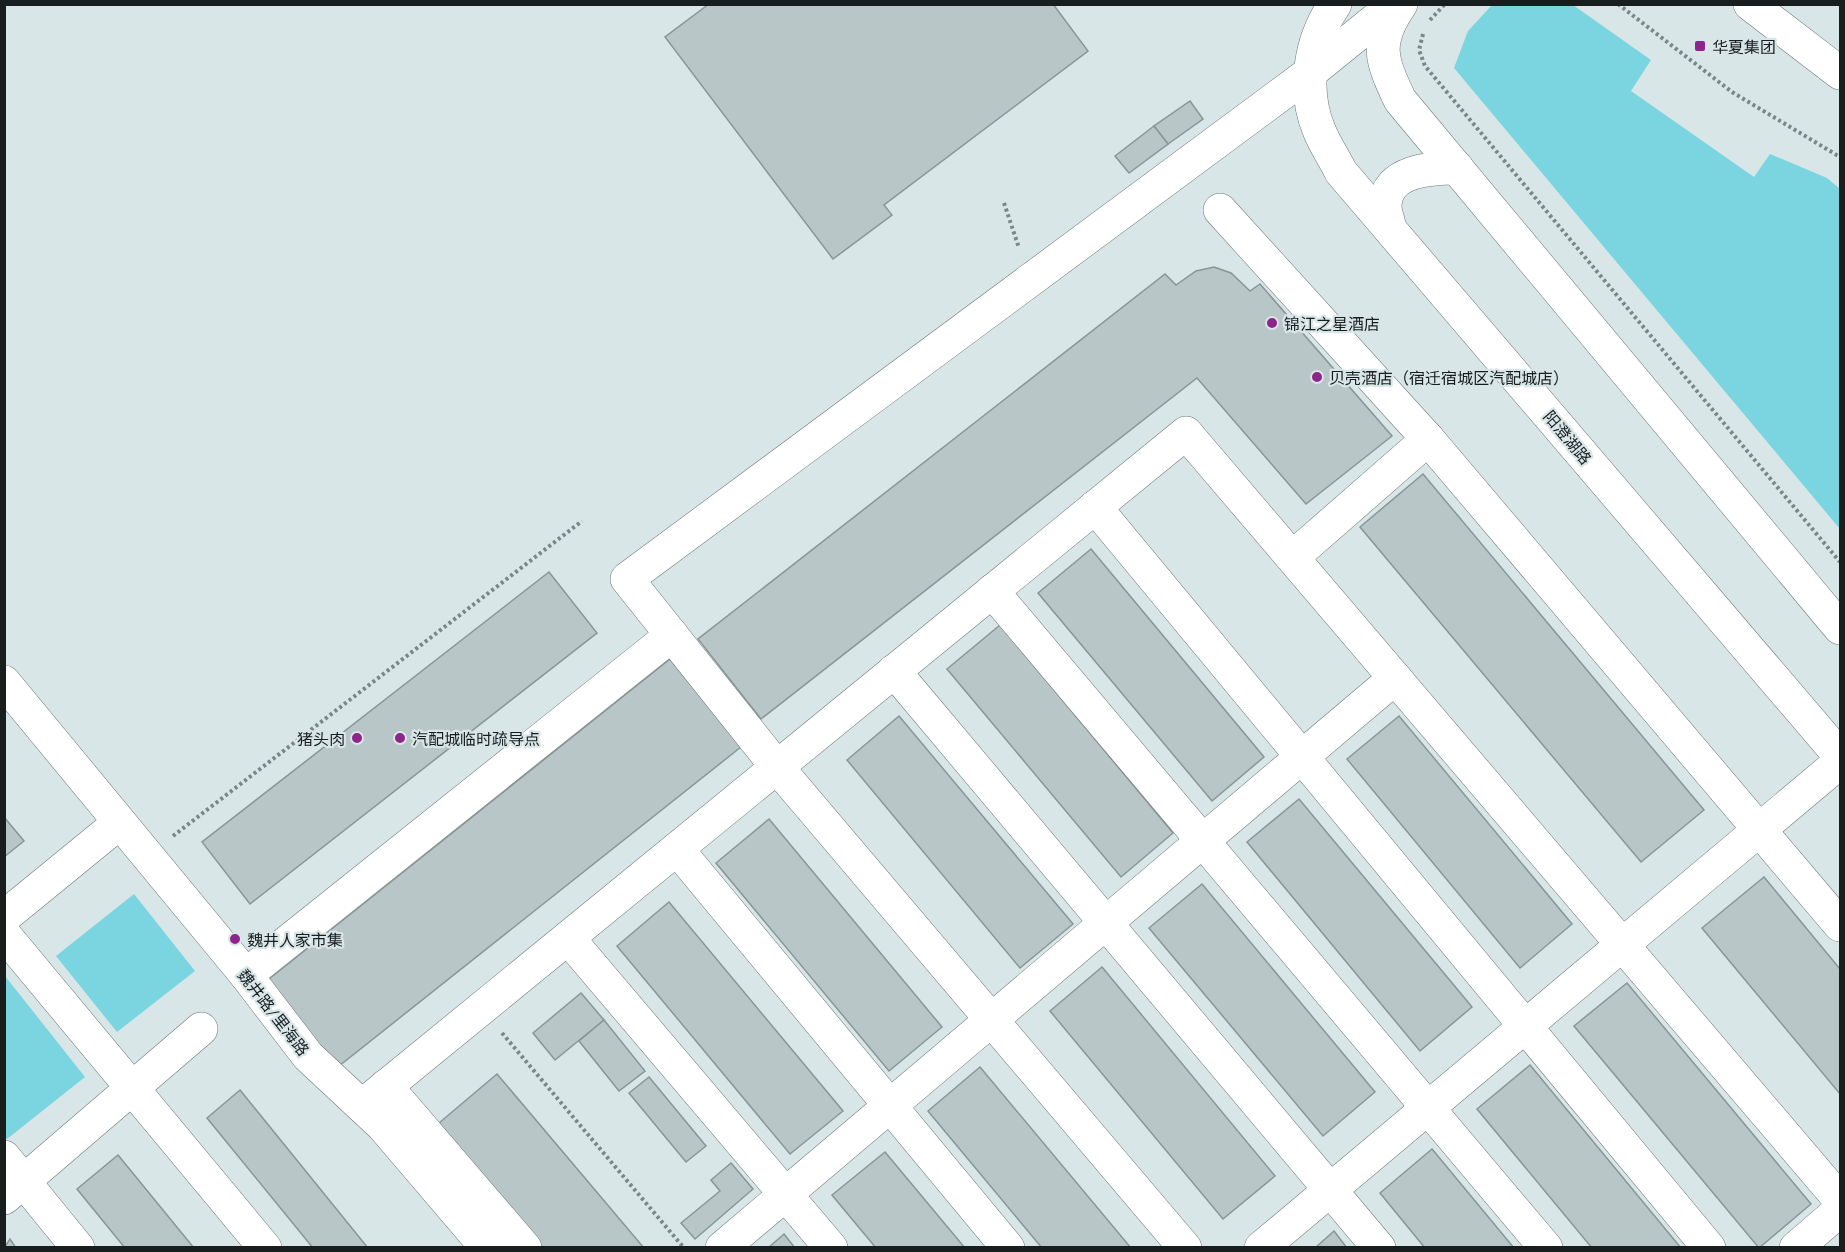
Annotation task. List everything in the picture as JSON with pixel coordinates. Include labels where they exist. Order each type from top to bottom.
[{"type":"street","name":"阳澄湖路","points":[[1335,4],[1317,39],[1311,72],[1310,97],[1319,130],[1341,172],[1840,756]]},
{"type":"street","points":[[1185,1248],[777,767],[627,579],[1311,72],[1395,4]]},
{"type":"street","points":[[1401,4],[1389,22],[1382,39],[1384,65],[1400,100],[1840,628]]},
{"type":"street","points":[[1750,4],[1840,73]]},
{"type":"street","points":[[1390,229],[1385,206],[1389,192],[1398,181],[1423,169],[1457,168]]},
{"type":"street","points":[[1220,210],[1428,440],[1840,925]]},
{"type":"street","points":[[525,1248],[374,1096],[1186,433],[1840,1200]]},
{"type":"street","points":[[1293,557],[1428,440]]},
{"type":"street","points":[[1095,507],[1709,1248]]},
{"type":"street","points":[[992,591],[1546,1248]]},
{"type":"street","points":[[246,975],[672,635]]},
{"type":"street","points":[[894,671],[1379,1248]]},
{"type":"street","points":[[722,1248],[1395,678]]},
{"type":"street","name":"魏井路/里海路","points":[[4,682],[118,823],[246,975],[308,1056],[374,1096],[383,1126],[487,1248]]},
{"type":"street","points":[[1261,1248],[1840,762]]},
{"type":"street","points":[[4,917],[118,823]]},
{"type":"street","points":[[677,849],[1008,1248]]},
{"type":"street","points":[[4,934],[265,1248]]},
{"type":"street","points":[[568,938],[831,1248]]},
{"type":"street","points":[[78,1248],[11,1179],[134,1088],[201,1029]]},
{"type":"street","points":[[1796,1248],[1840,1210]]},
{"type":"path","points":[[1445,4],[1424,26],[1419,50],[1425,66],[1840,562]]},
{"type":"path","points":[[1618,4],[1732,92],[1840,157]]},
{"type":"path","points":[[1004,203],[1030,280]]},
{"type":"path","points":[[147,857],[582,521]]},
{"type":"path","points":[[482,1008],[684,1248]]},
{"type":"shaded area","points":[[1492,5],[1573,5],[1651,60],[1631,91],[1754,177],[1770,154],[1827,178],[1840,189],[1840,529],[1454,68],[1468,31]]},
{"type":"shaded area","points":[[134,894],[195,971],[117,1032],[56,956]]},
{"type":"shaded area","points":[[5,976],[85,1077],[7,1139],[4,1136]]},
{"type":"building","points":[[709,4],[1053,4],[1088,51],[884,205],[892,215],[833,259],[665,37]]},
{"type":"building","points":[[1190,101],[1203,119],[1168,144],[1154,126]]},
{"type":"building","points":[[1154,126],[1168,144],[1129,173],[1115,156]]},
{"type":"building","points":[[1214,267],[1231,273],[1250,291],[1260,284],[1392,436],[1306,504],[1197,378],[761,719],[698,639],[1165,274],[1176,285],[1196,271]]},
{"type":"building","points":[[1423,474],[1704,810],[1641,862],[1360,527]]},
{"type":"building","points":[[1091,549],[1264,757],[1212,801],[1038,593]]},
{"type":"building","name":"汽配城临时疏导点","points":[[549,572],[597,633],[250,904],[202,842]]},
{"type":"building","points":[[1000,625],[1173,833],[1121,877],[947,669]]},
{"type":"building","points":[[670,659],[741,747],[334,1070],[264,983]]},
{"type":"building","points":[[899,716],[1073,924],[1020,968],[847,760]]},
{"type":"building","points":[[1399,716],[1572,924],[1520,968],[1347,759]]},
{"type":"building","points":[[1299,799],[1472,1007],[1420,1051],[1247,842]]},
{"type":"building","points":[[4,817],[24,841],[4,857]]},
{"type":"building","points":[[769,819],[942,1027],[889,1071],[716,863]]},
{"type":"building","points":[[1764,877],[1840,969],[1840,1094],[1702,928]]},
{"type":"building","points":[[1202,884],[1375,1092],[1323,1136],[1149,928]]},
{"type":"building","points":[[669,902],[843,1111],[790,1154],[617,946]]},
{"type":"building","points":[[1102,967],[1275,1176],[1223,1219],[1050,1011]]},
{"type":"building","points":[[1627,983],[1811,1204],[1759,1248],[1574,1026]]},
{"type":"building","points":[[581,993],[604,1020],[555,1060],[533,1033]]},
{"type":"building","points":[[604,1020],[645,1071],[619,1091],[579,1041]]},
{"type":"building","points":[[1530,1065],[1681,1248],[1592,1248],[1477,1109]]},
{"type":"building","points":[[980,1067],[1131,1248],[1042,1248],[928,1111]]},
{"type":"building","points":[[497,1074],[644,1248],[543,1248],[439,1123]]},
{"type":"building","points":[[649,1077],[706,1146],[686,1162],[629,1093]]},
{"type":"building","points":[[240,1090],[368,1248],[313,1248],[207,1118]]},
{"type":"building","points":[[1432,1149],[1514,1248],[1425,1248],[1380,1193]]},
{"type":"building","points":[[885,1152],[965,1248],[876,1248],[832,1195]]},
{"type":"building","points":[[118,1155],[194,1248],[125,1248],[77,1189]]},
{"type":"building","points":[[731,1163],[753,1189],[695,1239],[681,1223],[720,1191],[711,1180]]},
{"type":"building","points":[[1334,1231],[1347,1248],[1315,1248]]},
{"type":"building","points":[[784,1234],[795,1248],[768,1248]]},
{"type":"building","points":[[10,1239],[16,1248],[4,1248]]},
{"type":"place","name":"华夏集团","points":[[1700,46]]},
{"type":"place","name":"锦江之星酒店","points":[[1272,323]]},
{"type":"place","name":"贝壳酒店（宿迁宿城区汽配城店）","points":[[1317,377]]},
{"type":"place","name":"猪头肉","points":[[357,738]]},
{"type":"place","name":"汽配城临时疏导点","points":[[400,738]]},
{"type":"place","name":"魏井人家市集","points":[[235,939]]}]
